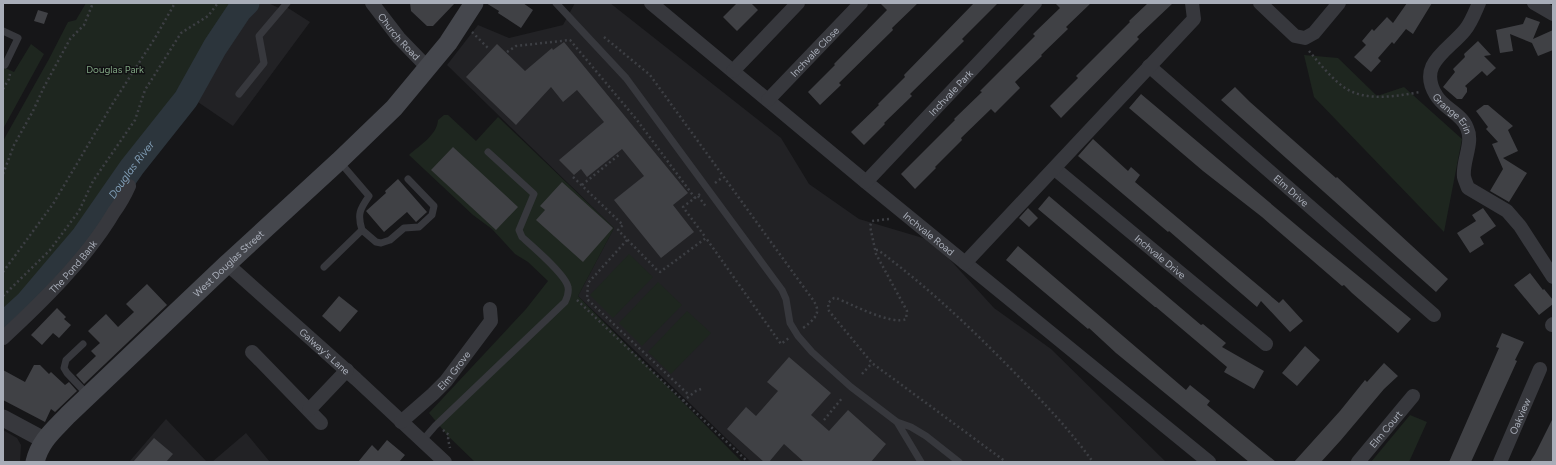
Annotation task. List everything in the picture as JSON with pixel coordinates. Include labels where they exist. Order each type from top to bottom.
[{"type":"main road","name":"West Douglas Street","points":[[35,462],[39,447],[44,440],[88,395],[394,108],[448,43],[474,3]]},
{"type":"street","name":"Church Road","points":[[372,3],[399,38],[428,68]]},
{"type":"street","name":"Inchvale Road","points":[[651,3],[866,182],[1208,462]]},
{"type":"street","points":[[733,71],[798,3]]},
{"type":"street","name":"Inchvale Close","points":[[768,100],[861,3]]},
{"type":"street","name":"Inchvale Park","points":[[866,182],[1035,3]]},
{"type":"street","points":[[965,263],[1055,169],[1194,19],[1192,3]]},
{"type":"street","points":[[1260,3],[1295,36],[1305,38],[1314,33],[1339,3]]},
{"type":"street","name":"Grange Erin","points":[[1479,3],[1466,29],[1434,61],[1429,75],[1432,90],[1439,101],[1459,117],[1468,128],[1469,140],[1464,176],[1468,188],[1507,211],[1520,226],[1553,277]]},
{"type":"street","points":[[1534,3],[1553,14]]},
{"type":"street","name":"Elm Drive","points":[[1149,66],[1434,315]]},
{"type":"street","name":"Inchvale Drive","points":[[1055,169],[1266,344]]},
{"type":"street","name":"The Pond Bank","points":[[3,338],[20,323],[82,257],[106,225],[129,186]]},
{"type":"street","name":"Galway's Lane","points":[[227,264],[347,370],[422,441],[449,458]]},
{"type":"street","name":"Elm Grove","points":[[401,422],[433,394],[459,365],[491,321],[490,309]]},
{"type":"street","points":[[252,352],[321,423]]},
{"type":"street","name":"Oakview","points":[[1500,462],[1540,369]]},
{"type":"street","points":[[309,410],[347,370]]},
{"type":"street","name":"Elm Court","points":[[1358,462],[1413,396]]},
{"type":"street","points":[[3,418],[44,440]]},
{"type":"lane","points":[[239,94],[264,63],[259,36],[287,3]]},
{"type":"lane","points":[[556,3],[626,78],[713,195],[782,290],[786,299],[790,323],[798,336],[812,352],[851,387],[897,422],[916,430],[959,462]]},
{"type":"lane","points":[[3,31],[18,38],[6,65]]},
{"type":"lane","points":[[422,441],[436,425],[565,302],[568,291],[568,287],[562,276],[522,237],[519,230],[534,194],[488,152]]},
{"type":"lane","points":[[339,161],[369,196],[361,208],[359,216],[362,230],[376,242],[381,243],[390,240],[404,228],[419,227],[432,215],[434,206],[408,178]]},
{"type":"lane","points":[[324,267],[362,230]]},
{"type":"lane","points":[[83,344],[66,360],[64,368],[88,395]]},
{"type":"lane","points":[[897,422],[921,462]]},
{"type":"path","points":[[3,174],[14,145],[33,111],[44,86],[70,39],[84,24],[93,3]]},
{"type":"path","points":[[3,272],[54,204],[113,103],[155,38],[175,3]]},
{"type":"path","points":[[3,296],[50,250],[79,211],[93,181],[135,120],[145,90],[181,33],[208,16],[218,3]]},
{"type":"path","points":[[470,30],[489,49]]},
{"type":"path","points":[[600,34],[650,75],[818,307],[817,314],[810,323],[801,329]]},
{"type":"path","points":[[507,52],[516,46],[570,40],[637,120],[695,198]]},
{"type":"path","points":[[1306,48],[1331,76],[1346,89],[1379,97],[1407,95],[1432,90]]},
{"type":"path","points":[[3,76],[9,79],[3,89]]},
{"type":"path","points":[[582,185],[620,154]]},
{"type":"path","points":[[573,177],[623,225],[618,230],[660,272],[706,238]]},
{"type":"path","points":[[714,184],[723,177]]},
{"type":"path","points":[[703,192],[683,207],[781,344],[790,337]]},
{"type":"path","points":[[902,211],[896,218],[872,221],[870,226],[878,258],[907,311],[906,319],[897,321],[882,317],[836,298],[830,301],[828,306],[833,316],[872,363],[1006,462]]},
{"type":"path","points":[[628,240],[588,283],[587,298],[688,395]]},
{"type":"path","points":[[876,250],[878,250],[933,293],[972,329],[1074,436],[1093,462]]},
{"type":"path","points":[[568,291],[748,462]]},
{"type":"path","points":[[862,374],[872,363]]},
{"type":"path","points":[[683,401],[688,395],[701,389]]},
{"type":"path","points":[[824,420],[843,397]]},
{"type":"path","points":[[436,425],[449,435],[449,458]]},
{"type":"shaded area","points":[[255,3],[268,3],[279,8],[288,8],[310,22],[233,126],[192,98],[194,88],[219,46],[227,35],[230,37]]},
{"type":"shaded area","points":[[575,3],[610,3],[781,138],[809,184],[859,219],[933,241],[994,308],[1051,349],[1166,462],[751,462],[578,296],[614,228],[447,65],[478,25],[509,38],[563,25]]},
{"type":"shaded area","points":[[166,419],[207,462],[129,462]]},
{"type":"shaded area","points":[[3,430],[17,438],[21,445],[20,462],[3,462]]},
{"type":"shaded area","points":[[246,433],[270,462],[212,462]]},
{"type":"green space","name":"Douglas Park","points":[[86,3],[244,3],[191,69],[67,256],[3,330],[3,141],[68,22],[76,20]]},
{"type":"green space","points":[[31,44],[44,54],[3,129],[3,67],[14,72]]},
{"type":"green space","points":[[1304,55],[1338,58],[1377,96],[1404,87],[1462,139],[1444,232],[1314,97]]},
{"type":"green space","points":[[444,115],[448,115],[476,141],[498,117],[614,228],[578,296],[742,462],[475,462],[448,436],[429,413],[526,309],[548,281],[528,262],[515,254],[492,229],[473,215],[409,155],[431,135],[435,130],[438,120]]},
{"type":"green space","points":[[629,254],[653,277],[613,318],[590,295]]},
{"type":"green space","points":[[658,282],[682,305],[642,346],[619,323]]},
{"type":"green space","points":[[687,311],[711,333],[671,374],[648,352]]},
{"type":"green space","points":[[1410,415],[1427,422],[1409,462],[1371,462]]},
{"type":"building","points":[[410,3],[455,3],[433,26],[427,26],[411,11]]},
{"type":"building","points":[[486,3],[523,3],[533,10],[521,28]]},
{"type":"building","points":[[737,3],[751,3],[758,10],[737,31],[723,17]]},
{"type":"building","points":[[880,3],[918,3],[839,83],[841,85],[820,105],[808,92],[887,10]]},
{"type":"building","points":[[974,3],[998,3],[962,39],[964,41],[910,94],[912,96],[864,145],[851,132],[879,105],[878,104],[905,77],[904,75]]},
{"type":"building","points":[[1055,3],[1091,3],[1066,27],[1068,29],[1015,82],[1020,88],[995,113],[991,109],[961,138],[962,140],[915,189],[901,174],[1035,36],[1033,34],[1060,8]]},
{"type":"building","points":[[1148,3],[1173,3],[1137,37],[1139,39],[1061,118],[1050,106],[1078,78],[1076,76]]},
{"type":"building","points":[[1407,3],[1432,3],[1413,34],[1406,29],[1394,44],[1392,42],[1378,58],[1381,61],[1371,72],[1354,57],[1366,45],[1362,41],[1372,29],[1374,31],[1387,17],[1393,23]]},
{"type":"building","points":[[38,10],[48,13],[44,24],[34,21]]},
{"type":"building","points":[[1526,17],[1540,22],[1533,39],[1553,30],[1553,50],[1538,56],[1532,43],[1510,34],[1513,51],[1500,53],[1496,30],[1523,24]]},
{"type":"building","points":[[1478,41],[1491,55],[1484,56],[1496,68],[1487,76],[1482,71],[1465,86],[1467,88],[1467,92],[1462,99],[1457,99],[1443,87],[1455,72],[1453,69],[1465,57],[1464,54]]},
{"type":"building","points":[[564,42],[688,193],[673,205],[694,232],[661,258],[614,200],[644,176],[622,149],[587,177],[581,169],[574,175],[559,160],[604,122],[577,90],[563,102],[551,87],[516,125],[466,77],[497,44],[525,71],[552,48],[553,50]]},
{"type":"building","points":[[1235,87],[1336,178],[1337,177],[1448,279],[1436,292],[1221,100]]},
{"type":"building","points":[[1141,94],[1308,235],[1411,319],[1398,333],[1344,285],[1342,286],[1262,217],[1203,171],[1129,108]]},
{"type":"building","points":[[1484,105],[1488,105],[1513,126],[1508,130],[1518,151],[1503,158],[1527,173],[1509,202],[1490,191],[1503,169],[1492,144],[1498,142],[1486,129],[1488,127],[1476,111]]},
{"type":"building","points":[[1093,139],[1128,171],[1131,167],[1140,175],[1135,182],[1279,303],[1283,299],[1303,321],[1290,332],[1261,301],[1257,307],[1169,231],[1168,232],[1078,156]]},
{"type":"building","points":[[453,147],[518,207],[496,230],[431,170]]},
{"type":"building","points":[[398,179],[427,212],[416,222],[407,212],[384,232],[366,211],[386,193],[385,191]]},
{"type":"building","points":[[562,182],[613,228],[583,262],[536,220],[545,210],[540,206]]},
{"type":"building","points":[[1049,196],[1201,325],[1203,324],[1226,343],[1222,347],[1264,371],[1254,389],[1224,372],[1227,367],[1038,209]]},
{"type":"building","points":[[1028,208],[1038,218],[1029,227],[1019,218]]},
{"type":"building","points":[[1483,208],[1496,226],[1480,237],[1484,244],[1470,253],[1457,233],[1476,221],[1472,215]]},
{"type":"building","points":[[1018,246],[1186,390],[1190,385],[1210,401],[1207,405],[1276,462],[1249,462],[1116,353],[1089,328],[1088,329],[1006,260]]},
{"type":"building","points":[[1530,273],[1553,300],[1553,304],[1539,315],[1514,285]]},
{"type":"building","points":[[147,284],[167,305],[84,384],[76,375],[96,356],[91,351],[100,343],[88,331],[106,314],[118,327],[134,312],[126,304]]},
{"type":"building","points":[[339,296],[358,311],[340,332],[322,316]]},
{"type":"building","points":[[57,308],[66,317],[64,319],[71,325],[59,338],[53,333],[42,345],[31,335]]},
{"type":"building","points":[[1502,333],[1524,342],[1515,360],[1517,361],[1471,462],[1449,462],[1499,348],[1496,347]]},
{"type":"building","points":[[1305,346],[1320,360],[1297,386],[1282,373]]},
{"type":"building","points":[[789,357],[831,393],[811,415],[829,431],[848,410],[886,444],[871,462],[804,462],[784,444],[769,462],[764,462],[727,429],[746,407],[756,416],[778,391],[767,382]]},
{"type":"building","points":[[1384,363],[1398,376],[1384,389],[1321,462],[1294,462],[1340,411],[1365,380],[1367,382]]},
{"type":"building","points":[[34,365],[40,365],[49,374],[51,372],[65,385],[69,382],[77,391],[55,412],[51,409],[45,422],[3,400],[3,370],[25,382]]},
{"type":"building","points":[[1553,418],[1553,462],[1530,462],[1535,454]]},
{"type":"building","points":[[154,438],[173,454],[166,462],[133,462]]},
{"type":"building","points":[[387,440],[405,455],[399,462],[358,462],[372,445],[378,451]]},
{"type":"waterway","name":"Douglas River","points":[[3,325],[27,303],[84,236],[132,167],[186,99],[215,47],[239,11],[247,3]]}]
